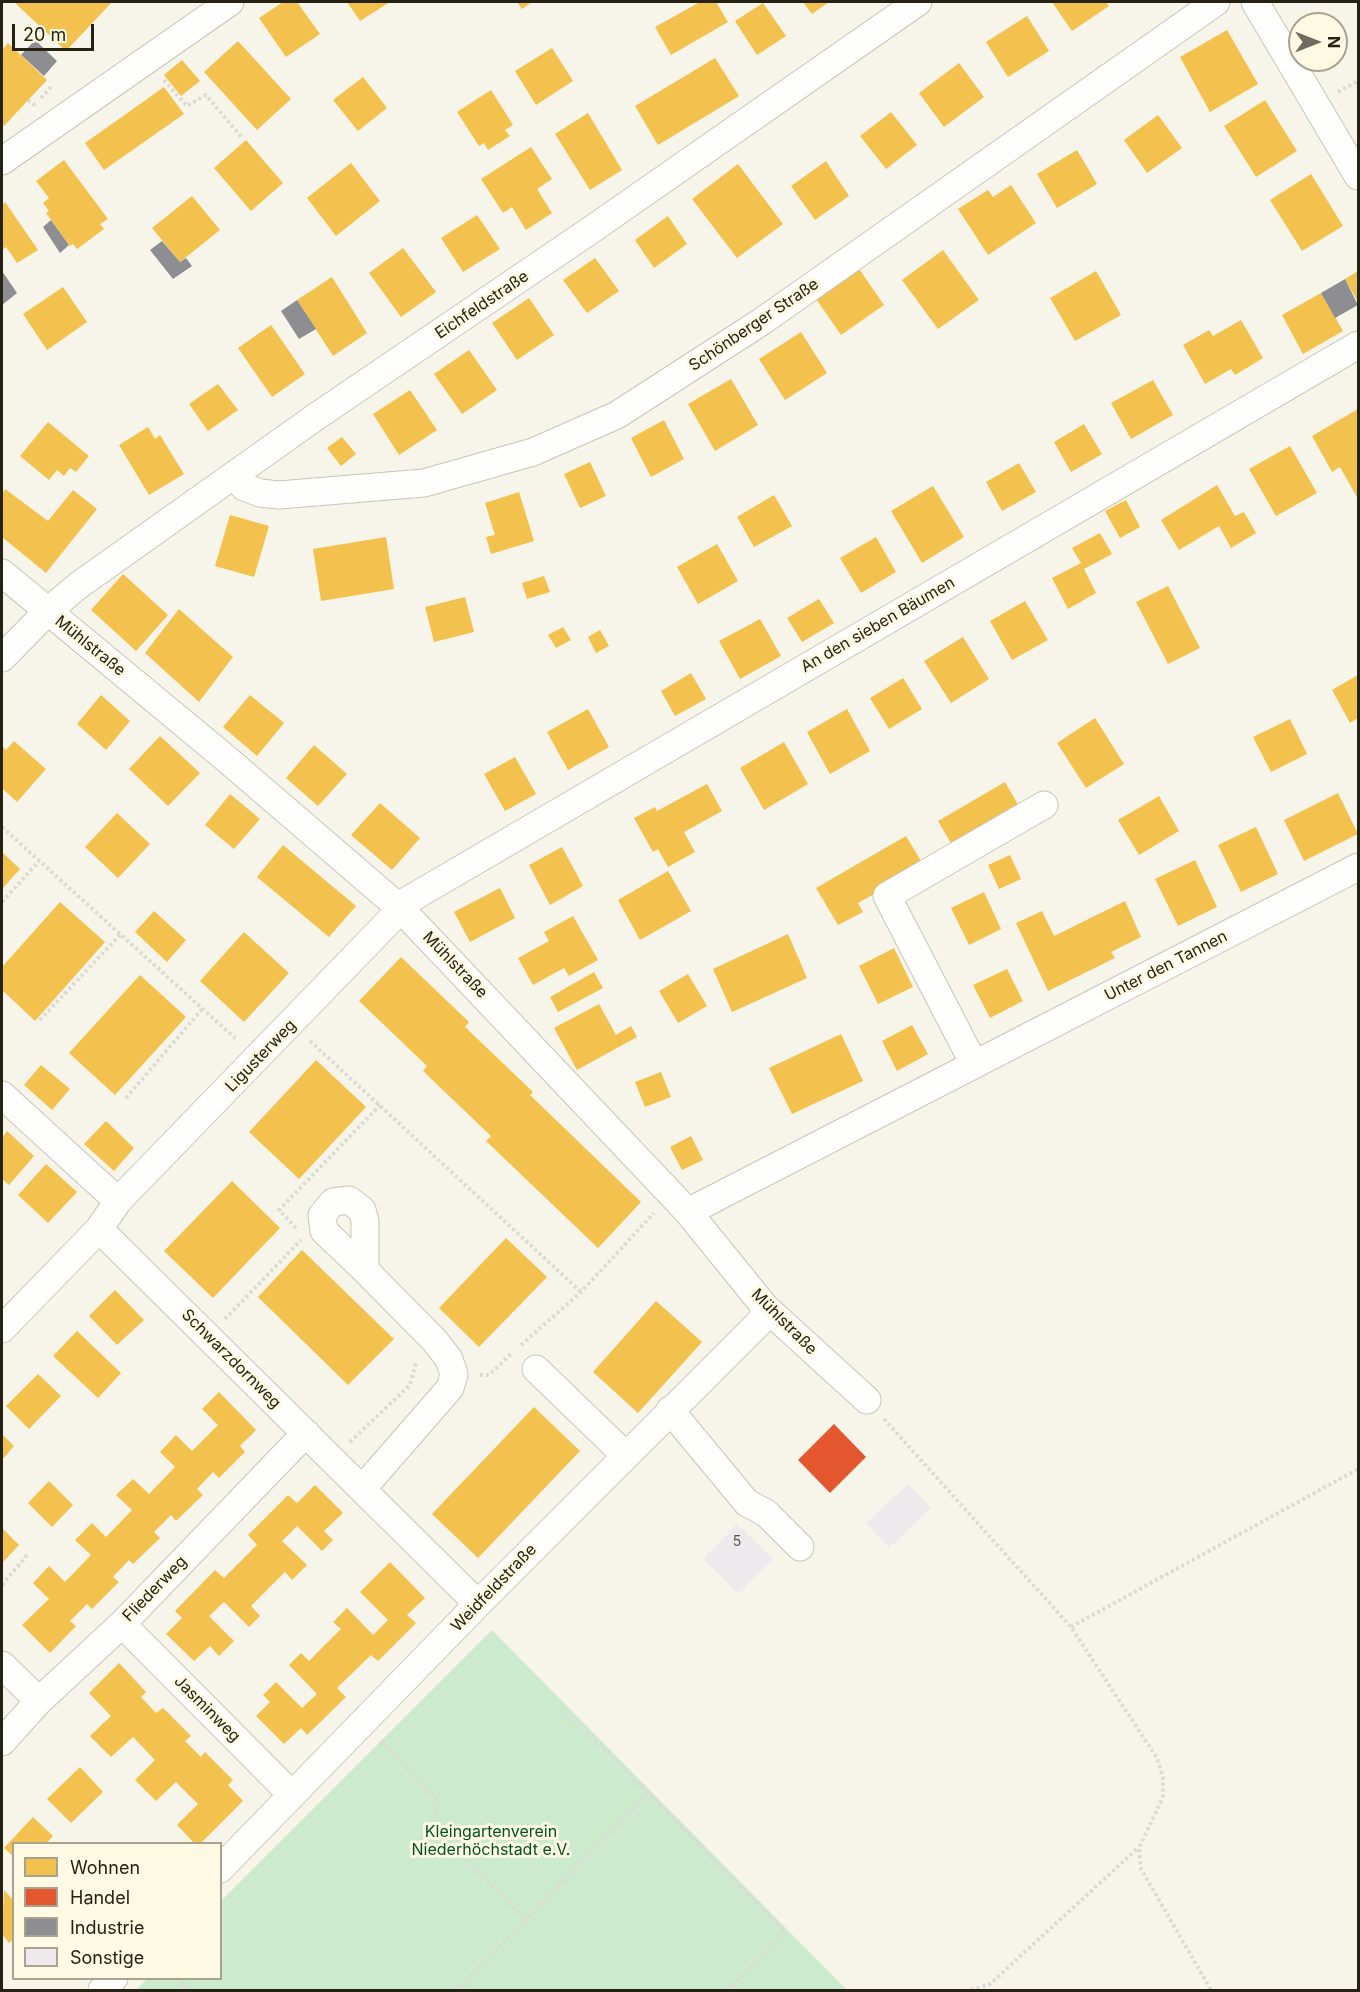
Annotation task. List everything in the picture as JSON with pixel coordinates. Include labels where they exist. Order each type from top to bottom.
[{"type":"street","points":[[2,162],[230,2]]},
{"type":"street","name":"Eichfeldstraße","points":[[2,658],[48,611],[79,585],[236,476],[317,416],[617,212],[918,2]]},
{"type":"street","name":"Schönberger Straße","points":[[236,476],[244,487],[260,493],[279,495],[424,483],[533,452],[617,415],[760,322],[1216,2]]},
{"type":"street","points":[[1255,2],[1359,176]]},
{"type":"street","name":"An den sieben Bäumen","points":[[400,908],[1359,345]]},
{"type":"street","name":"Mühlstraße","points":[[2,573],[224,756],[400,908],[679,1203],[765,1307],[867,1400]]},
{"type":"street","points":[[975,1064],[887,896],[1044,805]]},
{"type":"street","name":"Unter den Tannen","points":[[679,1203],[975,1064],[1359,867]]},
{"type":"street","name":"Ligusterweg","points":[[2,1329],[99,1229],[118,1201],[258,1059],[400,908]]},
{"type":"street","points":[[2,1095],[118,1201]]},
{"type":"street","name":"Schwarzdornweg","points":[[99,1229],[478,1604]]},
{"type":"street","points":[[363,1488],[450,1388],[454,1374],[449,1359],[435,1341],[365,1270]]},
{"type":"street","name":"Weidfeldstraße","points":[[222,1867],[625,1455],[756,1326],[763,1318],[765,1307]]},
{"type":"street","points":[[536,1369],[625,1455]]},
{"type":"street","points":[[670,1410],[747,1503],[765,1513],[800,1547]]},
{"type":"street","name":"Fliederweg","points":[[2,1742],[39,1701],[122,1624],[306,1433]]},
{"type":"street","name":"Jasminweg","points":[[122,1624],[291,1794]]},
{"type":"street","points":[[2,1665],[39,1701]]},
{"type":"path","points":[[160,75],[187,106],[206,94],[242,138]]},
{"type":"path","points":[[28,100],[34,105]]},
{"type":"path","points":[[2,827],[258,1059]]},
{"type":"path","points":[[2,902],[39,861]]},
{"type":"path","points":[[40,1020],[121,934]]},
{"type":"path","points":[[126,1098],[203,1008]]},
{"type":"path","points":[[291,1024],[581,1292]]},
{"type":"path","points":[[454,1374],[489,1375],[679,1203]]},
{"type":"path","points":[[333,1459],[410,1385],[416,1356]]},
{"type":"path","points":[[867,1400],[1071,1626],[1157,1758],[1163,1777],[1163,1797],[1139,1848],[990,1984],[971,1990]]},
{"type":"path","points":[[1071,1626],[1359,1469]]},
{"type":"path","points":[[2,1585],[28,1554]]},
{"type":"path","points":[[564,1712],[649,1793],[785,1932],[728,1990]]},
{"type":"path","points":[[364,1723],[438,1801],[433,1827],[526,1920]]},
{"type":"path","points":[[457,1990],[649,1793]]},
{"type":"path","points":[[1139,1848],[1141,1869],[1211,1990]]},
{"type":"green space","name":"Kleingartenverein Niederhöchstadt e.V.","points":[[492,1630],[847,1990],[136,1990],[146,1980],[222,1980],[222,1900]]},
{"type":"building: Wohnen","points":[[14,2],[112,2],[66,51]]},
{"type":"building: Wohnen","points":[[283,2],[297,2],[320,34],[286,57],[259,18]]},
{"type":"building: Wohnen","points":[[347,2],[390,2],[360,21]]},
{"type":"building: Wohnen","points":[[517,2],[532,2],[522,9]]},
{"type":"building: Wohnen","points":[[700,2],[716,2],[728,22],[671,55],[655,27]]},
{"type":"building: Wohnen","points":[[803,2],[829,2],[812,14]]},
{"type":"building: Wohnen","points":[[1052,2],[1106,2],[1109,6],[1072,31]]},
{"type":"building: Wohnen","points":[[763,3],[786,36],[757,55],[735,21]]},
{"type":"building: Wohnen","points":[[1027,16],[1049,51],[1008,77],[986,42]]},
{"type":"building: Wohnen","points":[[1227,30],[1258,84],[1210,112],[1180,57]]},
{"type":"building: Wohnen","points":[[238,41],[291,99],[257,130],[204,72]]},
{"type":"building: Wohnen","points":[[8,43],[47,80],[4,126],[2,123],[2,50]]},
{"type":"building: Wohnen","points":[[552,48],[573,81],[536,105],[515,71]]},
{"type":"building: Wohnen","points":[[715,58],[739,96],[658,145],[635,106]]},
{"type":"building: Wohnen","points":[[182,60],[200,81],[181,96],[164,75]]},
{"type":"building: Wohnen","points":[[959,63],[984,97],[944,127],[919,93]]},
{"type":"building: Wohnen","points":[[363,77],[387,108],[358,131],[333,100]]},
{"type":"building: Wohnen","points":[[164,87],[184,114],[104,170],[85,143]]},
{"type":"building: Wohnen","points":[[491,90],[513,125],[505,130],[510,136],[488,150],[484,143],[479,146],[457,112]]},
{"type":"building: Wohnen","points":[[1265,100],[1297,151],[1256,177],[1224,126]]},
{"type":"building: Wohnen","points":[[891,112],[917,145],[886,169],[860,136]]},
{"type":"building: Wohnen","points":[[588,113],[622,170],[590,190],[555,134]]},
{"type":"building: Wohnen","points":[[1158,115],[1182,148],[1147,173],[1124,140]]},
{"type":"building: Wohnen","points":[[246,140],[283,183],[251,211],[214,168]]},
{"type":"building: Wohnen","points":[[531,147],[552,179],[537,189],[552,213],[526,230],[512,207],[503,213],[481,179]]},
{"type":"building: Wohnen","points":[[1077,150],[1097,184],[1057,208],[1037,174]]},
{"type":"building: Wohnen","points":[[64,160],[108,219],[100,224],[104,229],[77,249],[73,244],[70,246],[46,213],[49,211],[43,203],[49,198],[36,181]]},
{"type":"building: Wohnen","points":[[826,161],[849,196],[815,220],[791,186]]},
{"type":"building: Wohnen","points":[[351,163],[380,201],[336,236],[307,198]]},
{"type":"building: Wohnen","points":[[738,164],[783,224],[737,258],[692,199]]},
{"type":"building: Wohnen","points":[[1311,174],[1343,226],[1302,251],[1270,200]]},
{"type":"building: Wohnen","points":[[1011,185],[1036,223],[988,255],[958,209],[988,190],[993,197]]},
{"type":"building: Wohnen","points":[[192,196],[220,230],[180,262],[152,228]]},
{"type":"building: Wohnen","points":[[5,202],[38,250],[17,263],[6,247],[2,250],[2,205]]},
{"type":"building: Wohnen","points":[[477,215],[500,249],[463,272],[441,238]]},
{"type":"building: Wohnen","points":[[668,216],[687,244],[654,268],[635,240]]},
{"type":"building: Wohnen","points":[[403,248],[436,292],[401,317],[369,273]]},
{"type":"building: Wohnen","points":[[943,250],[979,300],[938,329],[902,280]]},
{"type":"building: Wohnen","points":[[595,258],[619,291],[587,313],[563,280]]},
{"type":"building: Wohnen","points":[[857,266],[884,305],[841,335],[814,296]]},
{"type":"building: Wohnen","points":[[1096,271],[1121,315],[1075,341],[1050,298]]},
{"type":"building: Wohnen","points":[[1358,271],[1358,302],[1345,279]]},
{"type":"building: Wohnen","points":[[332,277],[367,333],[333,356],[297,300]]},
{"type":"building: Wohnen","points":[[63,287],[87,322],[47,350],[23,314]]},
{"type":"building: Wohnen","points":[[1321,293],[1343,331],[1303,354],[1282,315]]},
{"type":"building: Wohnen","points":[[529,298],[554,335],[517,360],[492,323]]},
{"type":"building: Wohnen","points":[[1241,320],[1263,358],[1235,375],[1231,369],[1205,384],[1183,345],[1209,330],[1213,336]]},
{"type":"building: Wohnen","points":[[271,325],[305,374],[272,397],[238,348]]},
{"type":"building: Wohnen","points":[[801,332],[827,373],[785,400],[759,359]]},
{"type":"building: Wohnen","points":[[469,350],[497,390],[462,414],[434,374]]},
{"type":"building: Wohnen","points":[[731,379],[758,425],[715,451],[688,404]]},
{"type":"building: Wohnen","points":[[1153,380],[1173,415],[1131,439],[1111,403]]},
{"type":"building: Wohnen","points":[[218,384],[238,410],[208,431],[189,404]]},
{"type":"building: Wohnen","points":[[410,390],[437,430],[399,455],[373,414]]},
{"type":"building: Wohnen","points":[[1358,409],[1358,499],[1340,467],[1332,472],[1312,436]]},
{"type":"building: Wohnen","points":[[664,420],[684,459],[651,477],[631,438]]},
{"type":"building: Wohnen","points":[[48,422],[89,456],[76,472],[70,468],[64,476],[57,470],[49,480],[20,456]]},
{"type":"building: Wohnen","points":[[1084,424],[1102,454],[1071,472],[1054,442]]},
{"type":"building: Wohnen","points":[[148,427],[155,439],[160,435],[184,474],[149,495],[119,445]]},
{"type":"building: Wohnen","points":[[342,437],[356,454],[341,466],[327,448]]},
{"type":"building: Wohnen","points":[[1290,446],[1317,493],[1276,516],[1249,469]]},
{"type":"building: Wohnen","points":[[590,462],[606,496],[580,508],[564,474]]},
{"type":"building: Wohnen","points":[[1019,463],[1036,492],[1002,511],[986,482]]},
{"type":"building: Wohnen","points":[[1217,485],[1235,516],[1244,512],[1256,533],[1231,548],[1219,526],[1179,550],[1161,520]]},
{"type":"building: Wohnen","points":[[933,486],[964,537],[922,563],[891,511]]},
{"type":"building: Wohnen","points":[[5,489],[48,521],[73,490],[97,509],[46,573],[2,537],[2,494]]},
{"type":"building: Wohnen","points":[[519,492],[534,541],[491,554],[486,537],[495,535],[485,503]]},
{"type":"building: Wohnen","points":[[774,495],[792,526],[754,547],[737,517]]},
{"type":"building: Wohnen","points":[[1126,500],[1140,527],[1120,538],[1105,511]]},
{"type":"building: Wohnen","points":[[230,515],[269,526],[254,577],[215,566]]},
{"type":"building: Wohnen","points":[[1100,533],[1112,554],[1084,569],[1096,593],[1068,609],[1052,578],[1081,563],[1072,548]]},
{"type":"building: Wohnen","points":[[386,537],[394,589],[321,601],[313,549]]},
{"type":"building: Wohnen","points":[[876,537],[896,572],[861,593],[840,558]]},
{"type":"building: Wohnen","points":[[717,544],[738,581],[698,604],[677,567]]},
{"type":"building: Wohnen","points":[[123,574],[168,615],[136,651],[91,610]]},
{"type":"building: Wohnen","points":[[544,576],[550,592],[527,599],[522,583]]},
{"type":"building: Wohnen","points":[[1168,586],[1200,648],[1168,664],[1136,602]]},
{"type":"building: Wohnen","points":[[465,597],[474,632],[434,642],[425,607]]},
{"type":"building: Wohnen","points":[[819,599],[834,623],[802,642],[787,618]]},
{"type":"building: Wohnen","points":[[1025,601],[1048,640],[1012,660],[990,621]]},
{"type":"building: Wohnen","points":[[179,609],[233,657],[199,702],[145,653]]},
{"type":"building: Wohnen","points":[[760,619],[781,656],[740,679],[719,641]]},
{"type":"building: Wohnen","points":[[563,627],[571,640],[556,648],[548,635]]},
{"type":"building: Wohnen","points":[[600,630],[609,646],[596,653],[588,637]]},
{"type":"building: Wohnen","points":[[963,637],[989,679],[951,703],[924,661]]},
{"type":"building: Wohnen","points":[[691,673],[706,699],[675,716],[661,691]]},
{"type":"building: Wohnen","points":[[1358,675],[1358,718],[1350,723],[1332,690]]},
{"type":"building: Wohnen","points":[[903,678],[922,709],[889,729],[870,698]]},
{"type":"building: Wohnen","points":[[101,695],[130,721],[106,750],[77,724]]},
{"type":"building: Wohnen","points":[[250,695],[284,723],[257,756],[223,727]]},
{"type":"building: Wohnen","points":[[588,709],[609,747],[568,770],[547,732]]},
{"type":"building: Wohnen","points":[[847,709],[870,751],[830,774],[807,732]]},
{"type":"building: Wohnen","points":[[1095,718],[1124,764],[1086,788],[1057,743]]},
{"type":"building: Wohnen","points":[[1290,719],[1307,754],[1271,772],[1253,737]]},
{"type":"building: Wohnen","points":[[160,736],[200,773],[168,806],[129,769]]},
{"type":"building: Wohnen","points":[[14,741],[46,769],[17,802],[2,788],[2,746],[6,750]]},
{"type":"building: Wohnen","points":[[784,742],[808,784],[764,810],[740,768]]},
{"type":"building: Wohnen","points":[[314,745],[347,774],[318,806],[286,778]]},
{"type":"building: Wohnen","points":[[515,757],[536,794],[505,811],[484,774]]},
{"type":"building: Wohnen","points":[[1005,782],[1020,808],[952,845],[938,821]]},
{"type":"building: Wohnen","points":[[707,784],[722,811],[684,832],[695,852],[668,867],[658,849],[653,852],[634,818],[655,807],[657,811]]},
{"type":"building: Wohnen","points":[[1338,793],[1358,834],[1304,861],[1284,820]]},
{"type":"building: Wohnen","points":[[230,794],[260,819],[234,849],[205,825]]},
{"type":"building: Wohnen","points":[[1159,796],[1179,831],[1139,855],[1118,820]]},
{"type":"building: Wohnen","points":[[380,803],[420,838],[392,870],[351,835]]},
{"type":"building: Wohnen","points":[[117,813],[150,844],[118,878],[85,847]]},
{"type":"building: Wohnen","points":[[1256,827],[1278,874],[1241,892],[1218,845]]},
{"type":"building: Wohnen","points":[[906,836],[924,866],[858,903],[863,912],[838,925],[816,888]]},
{"type":"building: Wohnen","points":[[283,845],[356,906],[329,937],[257,877]]},
{"type":"building: Wohnen","points":[[562,847],[583,886],[550,905],[529,865]]},
{"type":"building: Wohnen","points":[[2,852],[20,869],[2,889]]},
{"type":"building: Wohnen","points":[[1010,855],[1021,879],[999,889],[988,865]]},
{"type":"building: Wohnen","points":[[1195,860],[1217,907],[1178,926],[1155,879]]},
{"type":"building: Wohnen","points":[[668,871],[691,911],[640,940],[618,900]]},
{"type":"building: Wohnen","points":[[500,888],[515,918],[470,942],[454,912]]},
{"type":"building: Wohnen","points":[[984,892],[1001,929],[969,945],[951,908]]},
{"type":"building: Wohnen","points":[[1125,901],[1141,937],[1111,952],[1115,958],[1048,991],[1016,923],[1042,911],[1054,936]]},
{"type":"building: Wohnen","points":[[60,902],[105,942],[35,1021],[2,990],[2,967]]},
{"type":"building: Wohnen","points":[[154,911],[186,940],[167,962],[135,932]]},
{"type":"building: Wohnen","points":[[573,916],[598,960],[569,976],[564,968],[533,985],[518,958],[549,941],[544,932]]},
{"type":"building: Wohnen","points":[[244,932],[289,973],[244,1022],[200,981]]},
{"type":"building: Wohnen","points":[[788,934],[807,978],[732,1012],[713,969]]},
{"type":"building: Wohnen","points":[[894,948],[913,987],[878,1004],[859,966]]},
{"type":"building: Wohnen","points":[[401,957],[469,1022],[465,1027],[533,1092],[530,1095],[641,1202],[598,1248],[486,1141],[491,1136],[423,1071],[427,1066],[359,1001]]},
{"type":"building: Wohnen","points":[[1007,969],[1023,1001],[990,1018],[973,985]]},
{"type":"building: Wohnen","points":[[594,972],[603,988],[558,1012],[550,997]]},
{"type":"building: Wohnen","points":[[688,974],[707,1006],[678,1023],[659,991]]},
{"type":"building: Wohnen","points":[[140,975],[186,1017],[115,1095],[69,1053]]},
{"type":"building: Wohnen","points":[[599,1004],[616,1035],[631,1026],[637,1037],[577,1070],[554,1028]]},
{"type":"building: Wohnen","points":[[912,1025],[928,1054],[897,1071],[882,1041]]},
{"type":"building: Wohnen","points":[[841,1034],[863,1081],[792,1114],[769,1068]]},
{"type":"building: Wohnen","points":[[316,1060],[366,1107],[299,1179],[249,1132]]},
{"type":"building: Wohnen","points":[[41,1065],[70,1089],[52,1110],[24,1085]]},
{"type":"building: Wohnen","points":[[661,1072],[671,1097],[645,1107],[635,1082]]},
{"type":"building: Wohnen","points":[[106,1121],[134,1148],[114,1171],[84,1144]]},
{"type":"building: Wohnen","points":[[7,1131],[34,1156],[9,1185],[2,1179],[2,1138]]},
{"type":"building: Wohnen","points":[[691,1136],[703,1160],[682,1170],[670,1147]]},
{"type":"building: Wohnen","points":[[46,1164],[77,1192],[48,1223],[18,1195]]},
{"type":"building: Wohnen","points":[[232,1181],[280,1228],[213,1298],[164,1251]]},
{"type":"building: Wohnen","points":[[506,1238],[547,1277],[479,1347],[439,1308]]},
{"type":"building: Wohnen","points":[[302,1250],[394,1339],[348,1385],[258,1297]]},
{"type":"building: Wohnen","points":[[115,1290],[144,1320],[117,1345],[89,1316]]},
{"type":"building: Wohnen","points":[[656,1301],[702,1342],[638,1413],[593,1372]]},
{"type":"building: Wohnen","points":[[77,1331],[121,1373],[98,1398],[53,1356]]},
{"type":"building: Wohnen","points":[[38,1374],[61,1396],[29,1429],[6,1406]]},
{"type":"building: Wohnen","points":[[219,1392],[256,1430],[240,1446],[245,1452],[219,1478],[213,1472],[197,1489],[203,1495],[176,1521],[171,1515],[154,1532],[160,1538],[133,1564],[129,1560],[113,1577],[119,1582],[92,1609],[87,1604],[70,1621],[76,1626],[50,1653],[22,1625],[49,1599],[33,1583],[49,1566],[65,1582],[91,1555],[75,1540],[92,1523],[106,1537],[132,1510],[116,1495],[133,1479],[149,1494],[175,1467],[160,1452],[176,1435],[192,1451],[218,1425],[202,1409]]},
{"type":"building: Wohnen","points":[[534,1407],[580,1451],[478,1558],[432,1514]]},
{"type":"building: Wohnen","points":[[2,1434],[14,1446],[2,1460]]},
{"type":"building: Wohnen","points":[[49,1481],[73,1505],[52,1527],[28,1503]]},
{"type":"building: Wohnen","points":[[315,1485],[343,1513],[324,1531],[333,1540],[322,1551],[297,1526],[282,1541],[307,1565],[292,1580],[285,1572],[251,1606],[260,1616],[249,1627],[224,1602],[209,1616],[234,1641],[219,1656],[210,1646],[194,1661],[166,1634],[182,1618],[175,1611],[215,1570],[224,1578],[257,1545],[248,1535],[288,1495],[297,1503]]},
{"type":"building: Wohnen","points":[[2,1528],[19,1545],[2,1563]]},
{"type":"building: Wohnen","points":[[390,1562],[425,1598],[407,1615],[416,1623],[378,1661],[371,1655],[337,1688],[346,1697],[307,1735],[301,1728],[284,1744],[256,1716],[270,1702],[263,1695],[276,1682],[302,1708],[317,1694],[289,1665],[301,1653],[309,1661],[341,1629],[333,1622],[347,1608],[373,1635],[388,1620],[360,1592]]},
{"type":"building: Wohnen","points":[[119,1663],[146,1692],[141,1697],[156,1713],[163,1708],[191,1736],[185,1741],[201,1757],[205,1752],[233,1780],[228,1785],[243,1801],[202,1842],[193,1842],[177,1825],[198,1804],[176,1782],[156,1801],[135,1780],[155,1760],[133,1737],[111,1757],[90,1736],[111,1716],[89,1693]]},
{"type":"building: Wohnen","points":[[80,1767],[103,1792],[71,1823],[47,1799]]},
{"type":"building: Wohnen","points":[[33,1817],[53,1836],[48,1842],[12,1842],[12,1855],[4,1848]]},
{"type":"building: Wohnen","points":[[4,1890],[12,1899],[12,1941],[9,1943],[2,1934]]},
{"type":"building: Handel","points":[[834,1424],[866,1457],[830,1493],[798,1460]]},
{"type":"building: Industrie","points":[[35,40],[57,61],[44,76],[21,55]]},
{"type":"building: Industrie","points":[[51,220],[69,245],[60,253],[43,227]]},
{"type":"building: Industrie","points":[[162,241],[180,262],[186,258],[192,266],[173,279],[150,250]]},
{"type":"building: Industrie","points":[[2,271],[17,293],[2,305]]},
{"type":"building: Industrie","points":[[1345,279],[1358,305],[1335,318],[1321,293]]},
{"type":"building: Industrie","points":[[297,300],[316,329],[299,339],[281,311]]},
{"type":"building: Sonstige","points":[[908,1484],[931,1508],[889,1548],[866,1523]]},
{"type":"building: Sonstige","points":[[737,1524],[773,1559],[739,1594],[703,1559]]}]
